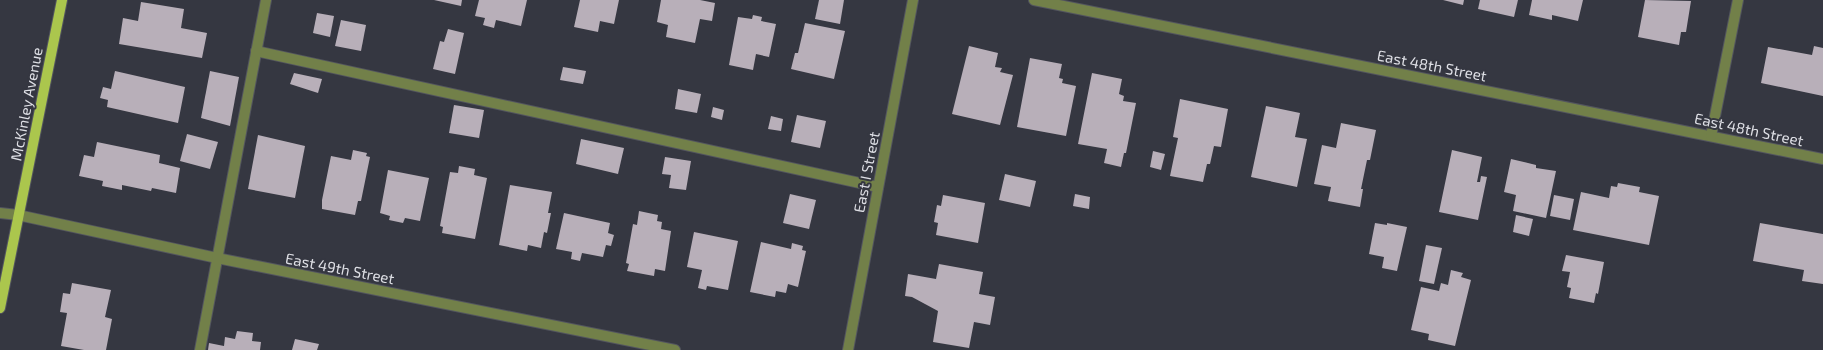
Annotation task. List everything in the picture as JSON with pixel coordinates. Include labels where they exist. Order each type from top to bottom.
[{"type":"main road","name":"McKinley Avenue","points":[[0,308],[62,0]]},
{"type":"street","points":[[200,350],[266,0]]},
{"type":"street","name":"East I Street","points":[[848,350],[913,0]]},
{"type":"street","name":"East 48th Street","points":[[1034,0],[1823,159]]},
{"type":"street","points":[[1711,136],[1738,0]]},
{"type":"street","points":[[256,51],[878,188]]},
{"type":"street","name":"East 49th Street","points":[[0,214],[18,216],[217,258],[675,350]]},
{"type":"building","points":[[434,0],[462,0],[461,6]]},
{"type":"building","points":[[479,0],[527,0],[521,26],[496,20],[494,28],[483,25],[485,18],[475,16]]},
{"type":"building","points":[[580,0],[619,0],[614,24],[600,21],[598,32],[574,27]]},
{"type":"building","points":[[661,0],[700,0],[715,3],[712,21],[700,19],[695,43],[666,37],[668,25],[657,22]]},
{"type":"building","points":[[819,0],[844,0],[840,24],[815,19]]},
{"type":"building","points":[[1443,0],[1464,0],[1463,5]]},
{"type":"building","points":[[1480,0],[1518,0],[1514,17],[1478,9]]},
{"type":"building","points":[[1532,0],[1583,0],[1578,21],[1552,15],[1552,20],[1529,15]]},
{"type":"building","points":[[1645,0],[1691,1],[1686,32],[1681,32],[1679,45],[1638,37]]},
{"type":"building","points":[[141,2],[184,9],[181,28],[207,33],[202,58],[119,44],[123,18],[138,21]]},
{"type":"building","points":[[317,13],[334,16],[330,37],[313,33]]},
{"type":"building","points":[[753,15],[762,17],[761,21],[776,24],[769,57],[756,54],[753,70],[729,65],[738,17],[752,19]]},
{"type":"building","points":[[341,20],[366,25],[361,51],[335,46]]},
{"type":"building","points":[[805,23],[845,31],[834,79],[791,69],[795,53],[798,53]]},
{"type":"building","points":[[448,29],[464,33],[455,74],[433,69],[440,41],[444,42]]},
{"type":"building","points":[[969,46],[998,53],[995,67],[1002,68],[1000,72],[1013,75],[1000,125],[952,114]]},
{"type":"building","points":[[1814,46],[1823,48],[1823,96],[1761,83],[1768,47],[1812,55]]},
{"type":"building","points":[[1030,58],[1062,64],[1059,78],[1063,79],[1062,83],[1076,86],[1066,136],[1017,127]]},
{"type":"building","points":[[563,67],[586,71],[583,84],[560,80]]},
{"type":"building","points":[[115,71],[185,87],[178,123],[107,107],[108,100],[100,98],[103,87],[111,89]]},
{"type":"building","points":[[210,71],[239,77],[230,126],[201,118]]},
{"type":"building","points":[[294,73],[322,79],[318,93],[290,84]]},
{"type":"building","points":[[1092,73],[1122,79],[1119,94],[1124,96],[1123,101],[1136,103],[1126,153],[1124,153],[1121,167],[1104,163],[1107,149],[1078,144]]},
{"type":"building","points":[[678,89],[701,94],[697,113],[675,109]]},
{"type":"building","points":[[1180,99],[1228,109],[1221,147],[1214,146],[1210,164],[1207,164],[1203,182],[1170,176],[1178,138],[1173,137]]},
{"type":"building","points":[[454,105],[484,110],[479,138],[449,133]]},
{"type":"building","points":[[1266,106],[1300,113],[1295,137],[1307,139],[1297,187],[1251,177]]},
{"type":"building","points":[[713,107],[724,110],[722,120],[711,117]]},
{"type":"building","points":[[797,115],[826,121],[820,148],[791,142]]},
{"type":"building","points":[[771,116],[783,119],[781,131],[768,129]]},
{"type":"building","points":[[1341,123],[1376,130],[1370,160],[1367,160],[1361,189],[1363,189],[1360,207],[1328,201],[1331,187],[1314,184],[1322,145],[1336,148]]},
{"type":"building","points":[[187,134],[218,142],[210,169],[180,161]]},
{"type":"building","points":[[258,135],[305,146],[295,198],[248,189]]},
{"type":"building","points":[[581,139],[624,148],[618,174],[576,164]]},
{"type":"building","points":[[97,142],[160,155],[159,163],[180,168],[176,193],[152,188],[151,191],[122,185],[122,190],[102,186],[103,181],[79,176],[84,155],[94,157]]},
{"type":"building","points":[[353,150],[367,153],[366,156],[370,157],[361,201],[358,201],[355,215],[322,209],[322,200],[331,156],[351,160]]},
{"type":"building","points":[[1452,150],[1482,157],[1477,182],[1480,182],[1481,176],[1487,177],[1478,220],[1439,212]]},
{"type":"building","points":[[1153,151],[1165,154],[1161,170],[1150,167]]},
{"type":"building","points":[[665,157],[691,161],[686,190],[669,188],[671,175],[662,174]]},
{"type":"building","points":[[1511,159],[1536,165],[1536,168],[1556,171],[1546,218],[1513,211],[1516,195],[1504,192]]},
{"type":"building","points":[[459,166],[475,169],[474,175],[487,178],[475,239],[442,233],[443,227],[440,226],[450,172],[458,173]]},
{"type":"building","points":[[388,170],[429,178],[420,221],[405,218],[403,223],[389,220],[390,216],[380,213]]},
{"type":"building","points":[[1005,174],[1036,181],[1030,207],[999,200]]},
{"type":"building","points":[[1618,183],[1640,187],[1639,192],[1659,196],[1649,245],[1573,230],[1581,192],[1609,198],[1611,186],[1617,187]]},
{"type":"building","points":[[510,185],[552,192],[548,213],[551,213],[547,233],[544,232],[541,248],[528,245],[527,251],[499,245]]},
{"type":"building","points":[[790,194],[816,200],[809,229],[783,223]]},
{"type":"building","points":[[1075,194],[1090,197],[1089,209],[1073,206]]},
{"type":"building","points":[[943,195],[985,203],[978,243],[936,235],[938,223],[934,222],[937,205],[941,206]]},
{"type":"building","points":[[1554,195],[1574,199],[1570,220],[1550,216]]},
{"type":"building","points":[[639,211],[658,215],[657,221],[662,222],[661,229],[671,231],[665,271],[655,269],[654,276],[627,271],[629,264],[626,263],[633,224],[637,225]]},
{"type":"building","points":[[564,213],[610,223],[608,233],[614,235],[611,246],[606,245],[603,257],[582,253],[580,261],[571,259],[572,252],[556,249]]},
{"type":"building","points":[[1516,215],[1533,219],[1529,236],[1513,232]]},
{"type":"building","points":[[1375,223],[1387,225],[1387,223],[1407,227],[1397,271],[1382,268],[1384,257],[1369,254]]},
{"type":"building","points":[[1760,223],[1823,234],[1823,284],[1802,281],[1804,270],[1753,261]]},
{"type":"building","points":[[694,232],[738,241],[728,290],[707,286],[706,290],[698,288],[702,270],[687,267]]},
{"type":"building","points":[[761,242],[791,249],[792,243],[803,246],[802,250],[806,251],[798,287],[788,284],[786,293],[776,291],[775,297],[750,292]]},
{"type":"building","points":[[1426,245],[1442,248],[1434,284],[1419,281]]},
{"type":"building","points":[[1566,255],[1604,262],[1598,294],[1596,293],[1594,303],[1569,298],[1571,288],[1567,287],[1570,272],[1562,271]]},
{"type":"building","points":[[939,264],[983,272],[979,294],[995,297],[990,325],[974,322],[969,348],[933,342],[938,311],[912,297],[905,296],[908,274],[936,279]]},
{"type":"building","points":[[1451,270],[1463,273],[1461,277],[1471,280],[1455,346],[1428,340],[1429,334],[1411,330],[1421,287],[1439,291],[1441,283],[1448,285]]},
{"type":"building","points":[[72,283],[111,290],[105,317],[112,319],[106,350],[84,350],[61,346],[67,313],[60,312],[63,293],[70,294]]},
{"type":"building","points":[[237,331],[253,333],[252,341],[261,342],[260,350],[208,350],[209,343],[224,346],[225,337],[235,339]]},
{"type":"building","points":[[295,339],[319,344],[317,350],[292,350]]}]
